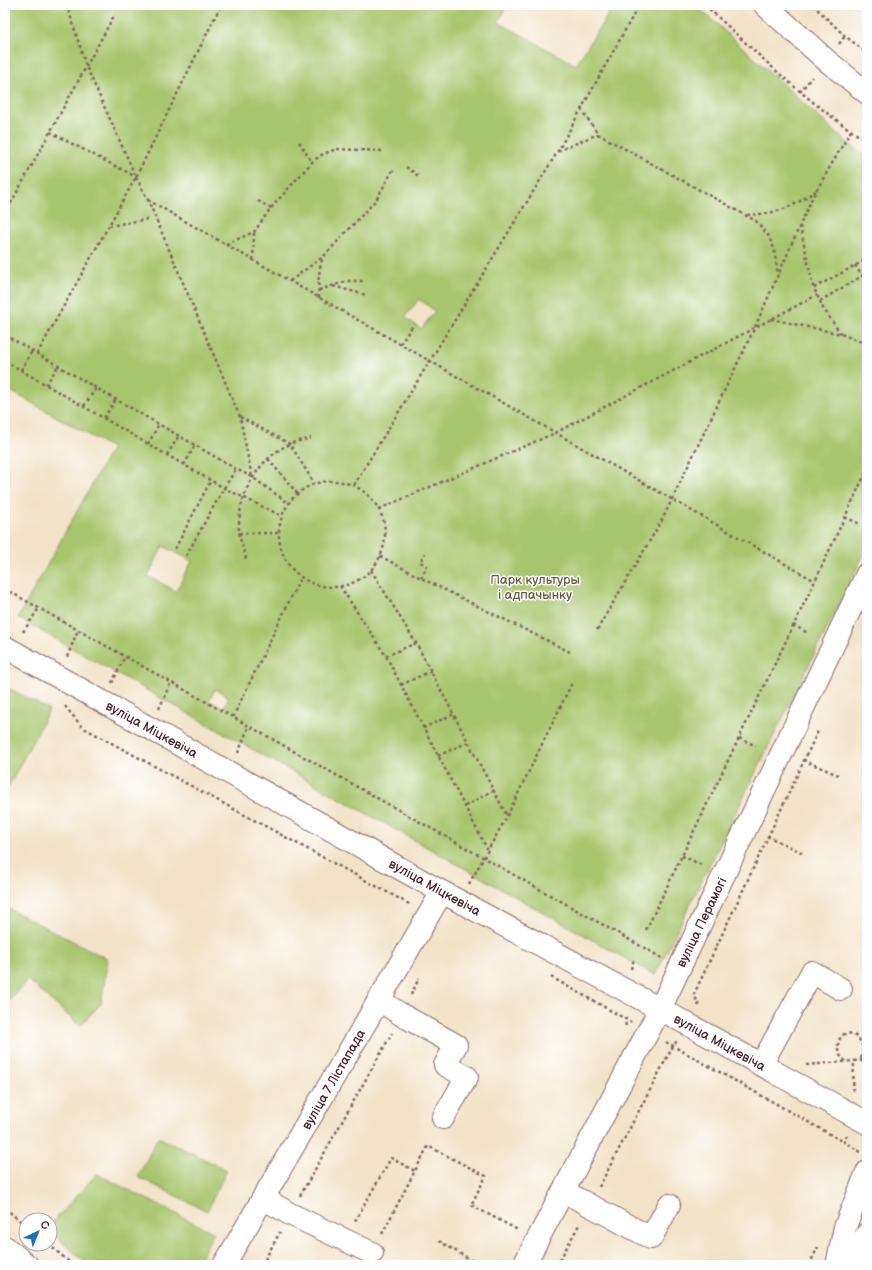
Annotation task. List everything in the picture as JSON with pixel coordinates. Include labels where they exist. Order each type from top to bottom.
[{"type":"main road","points":[[765,5],[826,60],[867,93]]},
{"type":"main road","name":"вуліца Перамогі","points":[[524,1265],[660,1009],[867,574]]},
{"type":"main road","name":"вуліца Міцкевіча","points":[[5,647],[438,901],[660,1009],[861,1120]]},
{"type":"main road","name":"вуліца 7 Лістапада","points":[[224,1265],[438,901]]},
{"type":"main road","points":[[761,1065],[812,972],[841,989]]},
{"type":"main road","points":[[379,1000],[402,1015],[456,1045],[445,1065],[467,1077],[443,1118]]},
{"type":"main road","points":[[837,1265],[845,1227],[863,1165]]},
{"type":"main road","points":[[563,1191],[590,1204],[651,1238],[669,1205]]},
{"type":"main road","points":[[263,1198],[290,1214],[372,1253]]},
{"type":"main road","points":[[848,1265],[867,1234]]},
{"type":"main road","points":[[5,1247],[27,1265]]},
{"type":"path","points":[[67,5],[86,66],[136,177],[148,200],[240,417],[252,477]]},
{"type":"path","points":[[37,354],[136,177],[221,5]]},
{"type":"path","points":[[354,485],[558,151],[639,5]]},
{"type":"path","points":[[705,5],[800,92],[851,131],[867,141]]},
{"type":"path","points":[[813,5],[846,36],[867,53]]},
{"type":"path","points":[[5,214],[114,14]]},
{"type":"path","points":[[581,109],[598,134],[756,221],[768,235],[774,248],[778,276]]},
{"type":"path","points":[[597,630],[662,520],[755,327],[816,191],[851,131]]},
{"type":"path","points":[[50,132],[136,177]]},
{"type":"path","points":[[558,151],[598,134]]},
{"type":"path","points":[[299,142],[312,162]]},
{"type":"path","points":[[226,245],[254,232],[271,208],[312,162],[323,154],[337,150],[382,151]]},
{"type":"path","points":[[406,167],[420,177]]},
{"type":"path","points":[[290,281],[324,256],[376,200],[393,170]]},
{"type":"path","points":[[746,215],[768,214],[782,210],[797,204],[816,191]]},
{"type":"path","points":[[148,200],[815,581]]},
{"type":"path","points":[[258,201],[271,208]]},
{"type":"path","points":[[109,226],[148,219]]},
{"type":"path","points":[[800,225],[808,268],[814,288],[823,308],[842,334]]},
{"type":"path","points":[[253,260],[254,232]]},
{"type":"path","points":[[319,298],[318,281],[320,267],[324,256]]},
{"type":"path","points":[[814,288],[867,259]]},
{"type":"path","points":[[855,265],[862,276]]},
{"type":"path","points":[[820,301],[867,273]]},
{"type":"path","points":[[319,290],[347,281],[364,281]]},
{"type":"path","points":[[332,286],[366,295]]},
{"type":"path","points":[[379,509],[555,433],[817,295]]},
{"type":"path","points":[[771,319],[842,334],[867,344]]},
{"type":"path","points":[[400,344],[414,324]]},
{"type":"path","points":[[5,336],[252,477],[288,503]]},
{"type":"path","points":[[21,370],[32,351]]},
{"type":"path","points":[[5,361],[224,488],[282,516]]},
{"type":"path","points":[[46,385],[58,366]]},
{"type":"path","points":[[84,406],[96,388]]},
{"type":"path","points":[[104,418],[116,399]]},
{"type":"path","points":[[240,417],[290,444],[314,483]]},
{"type":"path","points":[[148,444],[159,424]]},
{"type":"path","points":[[168,455],[179,436]]},
{"type":"path","points":[[246,558],[239,533],[239,515],[243,497],[252,477],[268,458],[290,444],[311,438]]},
{"type":"path","points":[[184,464],[195,445]]},
{"type":"path","points":[[268,458],[297,493]]},
{"type":"path","points":[[186,556],[236,469]]},
{"type":"path","points":[[646,930],[867,470]]},
{"type":"path","points":[[174,549],[211,480]]},
{"type":"path","points":[[327,480],[341,481],[354,485],[368,495],[379,509],[384,524],[385,540],[380,556],[371,570],[362,578],[351,583],[340,586],[326,587],[313,584],[301,577],[292,569],[280,546],[279,533],[282,516],[288,503],[297,493],[314,483],[327,480]]},
{"type":"path","points":[[845,517],[860,524]]},
{"type":"path","points":[[239,533],[279,533]]},
{"type":"path","points":[[421,578],[427,566],[420,562],[425,553]]},
{"type":"path","points":[[380,556],[570,652]]},
{"type":"path","points":[[371,570],[416,643],[507,816]]},
{"type":"path","points":[[233,717],[301,577]]},
{"type":"path","points":[[340,586],[386,656],[488,850],[507,816],[572,683]]},
{"type":"path","points":[[5,589],[639,945]]},
{"type":"path","points":[[23,632],[39,608]]},
{"type":"path","points":[[793,625],[808,633]]},
{"type":"path","points":[[67,657],[78,630]]},
{"type":"path","points":[[386,656],[416,643]]},
{"type":"path","points":[[110,687],[125,656]]},
{"type":"path","points":[[401,685],[431,671]]},
{"type":"path","points":[[158,710],[171,682]]},
{"type":"path","points":[[61,702],[82,727],[415,907],[438,901]]},
{"type":"path","points":[[423,728],[454,714]]},
{"type":"path","points":[[557,1265],[673,1046],[689,1025],[699,1008],[694,994],[821,725]]},
{"type":"path","points":[[739,738],[756,746]]},
{"type":"path","points":[[438,756],[468,742]]},
{"type":"path","points":[[782,751],[838,775]]},
{"type":"path","points":[[465,806],[494,790]]},
{"type":"path","points":[[746,827],[805,854]]},
{"type":"path","points":[[682,856],[702,865]]},
{"type":"path","points":[[262,1265],[402,1015],[421,973]]},
{"type":"path","points":[[549,976],[862,1152],[863,1165]]},
{"type":"path","points":[[846,1061],[840,1054],[838,1046],[839,1042],[849,1033],[854,1033],[862,1037]]},
{"type":"path","points":[[860,1060],[864,1057],[867,1049]]},
{"type":"path","points":[[860,1060],[867,1064]]},
{"type":"path","points":[[804,1065],[867,1060]]},
{"type":"path","points":[[852,1094],[854,1061]]},
{"type":"path","points":[[844,1142],[861,1120]]},
{"type":"path","points":[[372,1253],[428,1146],[486,1176],[471,1205],[518,1230]]},
{"type":"path","points":[[344,1239],[390,1158],[415,1171]]},
{"type":"path","points":[[5,1208],[18,1219]]},
{"type":"path","points":[[439,1241],[478,1265]]},
{"type":"path","points":[[58,1252],[73,1265]]},
{"type":"green space","name":"Парк культуры і адпачынку","points":[[5,5],[507,5],[498,22],[576,65],[614,5],[696,5],[844,140],[867,157],[867,548],[655,975],[18,618],[112,448],[9,390],[5,397]],"holes":[[[419,299],[435,311],[421,329],[405,317]],[[163,546],[192,561],[176,591],[148,576]],[[215,689],[229,697],[224,708],[209,701]]]},
{"type":"green space","points":[[5,686],[49,710],[5,793]]},
{"type":"green space","points":[[5,907],[108,959],[101,1003],[80,1026],[28,980],[5,1005]]},
{"type":"green space","points":[[158,1137],[227,1170],[207,1211],[138,1177]]},
{"type":"green space","points":[[97,1174],[214,1233],[196,1265],[88,1265],[58,1238],[58,1216]]}]
